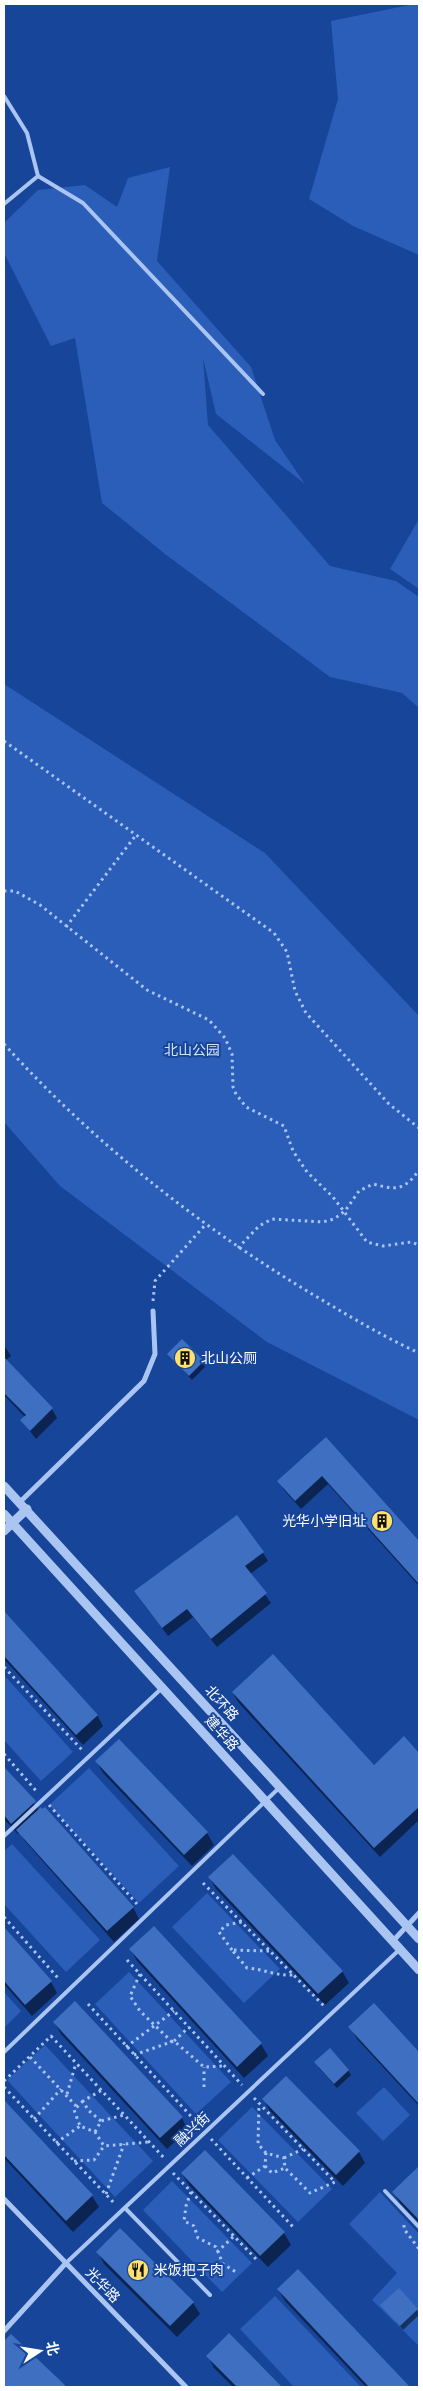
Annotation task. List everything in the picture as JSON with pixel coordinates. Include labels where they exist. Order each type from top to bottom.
[{"type":"street","points":[[4,1531],[24,1505],[144,1381],[156,1354],[153,1311]]},
{"type":"street","name":"北环路","points":[[4,1486],[24,1505],[419,1939]]},
{"type":"street","name":"建华路","points":[[4,1514],[419,1970]]},
{"type":"street","points":[[393,1940],[419,1913]]},
{"type":"street","name":"光华路","points":[[4,2199],[186,2387]]},
{"type":"street","name":"融兴街","points":[[4,2331],[66,2263]]},
{"type":"lane","points":[[4,96],[27,133],[38,176],[83,203],[263,394]]},
{"type":"lane","points":[[4,204],[38,176]]},
{"type":"lane","points":[[4,1836],[162,1688]]},
{"type":"lane","points":[[4,2052],[280,1787]]},
{"type":"lane","name":"融兴街","points":[[66,2263],[400,1949]]},
{"type":"lane","points":[[385,2191],[419,2227]]},
{"type":"lane","points":[[123,2209],[210,2295]]},
{"type":"path","points":[[4,740],[274,933],[287,952],[295,991],[306,1013],[389,1104],[419,1128]]},
{"type":"path","points":[[66,927],[136,835]]},
{"type":"path","points":[[4,891],[15,891],[40,905],[147,990],[209,1020],[225,1038],[232,1054],[233,1087],[236,1094],[246,1107],[284,1126],[293,1151],[307,1172],[345,1211],[355,1229],[367,1242],[383,1246],[412,1242],[419,1245]]},
{"type":"path","points":[[4,1044],[47,1091],[150,1182],[238,1248],[380,1335],[419,1353]]},
{"type":"path","points":[[238,1248],[259,1226],[272,1219],[323,1222],[334,1219],[345,1211],[359,1191],[372,1184],[388,1188],[402,1188],[411,1181],[419,1170]]},
{"type":"path","points":[[153,1311],[155,1281],[206,1224]]},
{"type":"path","points":[[4,1667],[88,1757]]},
{"type":"path","points":[[4,1754],[136,1904]]},
{"type":"path","points":[[203,1882],[331,2014]]},
{"type":"path","points":[[4,1917],[58,1978]]},
{"type":"path","points":[[242,1922],[226,1926],[219,1932],[247,1968],[260,1969],[278,1976],[294,1975]]},
{"type":"path","points":[[232,1950],[270,1951]]},
{"type":"path","points":[[127,1960],[248,2092],[335,2182],[310,2193],[286,2168],[284,2158]]},
{"type":"path","points":[[140,1974],[130,1996],[140,2011],[204,2067],[224,2066]]},
{"type":"path","points":[[88,2004],[295,2228]]},
{"type":"path","points":[[126,2046],[174,2011]]},
{"type":"path","points":[[134,2055],[173,2041],[189,2027]]},
{"type":"path","points":[[4,2081],[51,2036],[149,2142],[191,2192],[257,2260]]},
{"type":"path","points":[[30,2056],[44,2069],[52,2083],[67,2094],[76,2106]]},
{"type":"path","points":[[67,2094],[77,2063]]},
{"type":"path","points":[[204,2067],[204,2087]]},
{"type":"path","points":[[4,2087],[56,2143],[123,2209]]},
{"type":"path","points":[[34,2120],[61,2089]]},
{"type":"path","points":[[102,2090],[83,2101],[74,2110],[80,2126],[95,2132],[104,2146]]},
{"type":"path","points":[[83,2101],[88,2110],[101,2121]]},
{"type":"path","points":[[259,2103],[258,2144],[266,2153],[284,2158],[303,2149]]},
{"type":"path","points":[[95,2132],[101,2121],[124,2115]]},
{"type":"path","points":[[56,2143],[80,2126]]},
{"type":"path","points":[[74,2161],[94,2160],[104,2146],[149,2142]]},
{"type":"path","points":[[106,2194],[124,2144]]},
{"type":"path","points":[[266,2153],[265,2166],[272,2173],[286,2168]]},
{"type":"path","points":[[247,2178],[265,2166]]},
{"type":"path","points":[[191,2192],[186,2206],[184,2221],[194,2226],[198,2238],[216,2247],[223,2264],[236,2272]]},
{"type":"path","points":[[218,2252],[234,2236]]},
{"type":"green space","points":[[419,4],[419,255],[353,226],[309,199],[338,99],[331,21]]},
{"type":"green space","points":[[170,167],[157,261],[251,367],[275,440],[305,484],[216,414],[203,358],[208,425],[330,566],[396,581],[419,597],[419,708],[402,693],[330,677],[165,554],[102,503],[75,338],[51,346],[4,253],[4,223],[38,190],[85,185],[117,207],[128,178]]},
{"type":"green space","points":[[419,519],[419,589],[390,569]]},
{"type":"green space","name":"北山公园","points":[[4,684],[265,853],[419,1016],[419,1420],[267,1342],[60,1186],[4,1122]]},
{"type":"green space","points":[[4,1675],[73,1752],[41,1781],[4,1740]]},
{"type":"green space","points":[[89,1768],[179,1866],[139,1903],[49,1805]]},
{"type":"green space","points":[[12,1844],[100,1940],[66,1972],[4,1904],[4,1851]]},
{"type":"green space","points":[[207,1893],[280,1969],[244,2003],[172,1927]]},
{"type":"green space","points":[[129,1972],[231,2082],[196,2114],[95,2004]]},
{"type":"green space","points":[[4,1992],[21,2011],[4,2028]]},
{"type":"green space","points":[[45,2045],[153,2161],[115,2197],[7,2080]]},
{"type":"green space","points":[[384,2087],[410,2115],[383,2141],[356,2113]]},
{"type":"green space","points":[[252,2107],[332,2189],[298,2222],[218,2140]]},
{"type":"green space","points":[[172,2181],[252,2263],[222,2292],[143,2210]]},
{"type":"green space","points":[[380,2192],[419,2234],[419,2346],[372,2300],[397,2273],[349,2224]]},
{"type":"green space","points":[[275,2296],[361,2387],[294,2387],[240,2329]]},
{"type":"building","name":"北山公厕","points":[[182,1339],[204,1361],[189,1376],[167,1354]]},
{"type":"building","points":[[4,1357],[53,1408],[30,1431],[20,1420],[26,1415],[4,1393]]},
{"type":"building","name":"光华小学旧址","points":[[326,1437],[419,1541],[419,1584],[322,1476],[295,1501],[277,1481]]},
{"type":"building","points":[[237,1515],[264,1552],[245,1566],[267,1593],[211,1639],[187,1609],[162,1628],[134,1591]]},
{"type":"building","points":[[4,1611],[98,1715],[76,1735],[4,1656]]},
{"type":"building","points":[[273,1654],[374,1765],[404,1736],[419,1753],[419,1807],[374,1848],[232,1692]]},
{"type":"building","points":[[119,1739],[208,1832],[184,1855],[95,1761]]},
{"type":"building","points":[[4,1767],[36,1801],[11,1824],[4,1815]]},
{"type":"building","points":[[41,1807],[42,1809],[45,1807],[134,1907],[107,1931],[16,1830]]},
{"type":"building","points":[[233,1854],[343,1971],[318,1994],[208,1877]]},
{"type":"building","points":[[154,1926],[262,2043],[237,2067],[129,1949]]},
{"type":"building","points":[[4,1927],[52,1981],[25,2005],[4,1981]]},
{"type":"building","points":[[75,2001],[183,2117],[160,2138],[53,2022]]},
{"type":"building","points":[[374,2003],[419,2052],[419,2104],[348,2027]]},
{"type":"building","points":[[330,2048],[349,2070],[334,2084],[314,2062]]},
{"type":"building","points":[[286,2076],[360,2151],[336,2175],[262,2099]]},
{"type":"building","points":[[4,2100],[93,2195],[66,2221],[4,2155]]},
{"type":"building","points":[[205,2150],[285,2232],[260,2256],[181,2173]]},
{"type":"building","points":[[419,2166],[419,2220],[392,2192]]},
{"type":"building","points":[[120,2228],[194,2302],[170,2326],[96,2252]]},
{"type":"building","points":[[298,2269],[410,2387],[369,2387],[277,2289]]},
{"type":"building","points":[[399,2288],[418,2309],[400,2326],[380,2305]]},
{"type":"building","points":[[229,2333],[282,2387],[237,2387],[206,2356]]},
{"type":"building","points":[[11,2334],[67,2387],[4,2387],[4,2341]]},
{"type":"place","name":"北山公厕","points":[[185,1358]]},
{"type":"place","name":"光华小学旧址","points":[[382,1521]]},
{"type":"place","name":"米饭把子肉","points":[[138,2270]]}]
